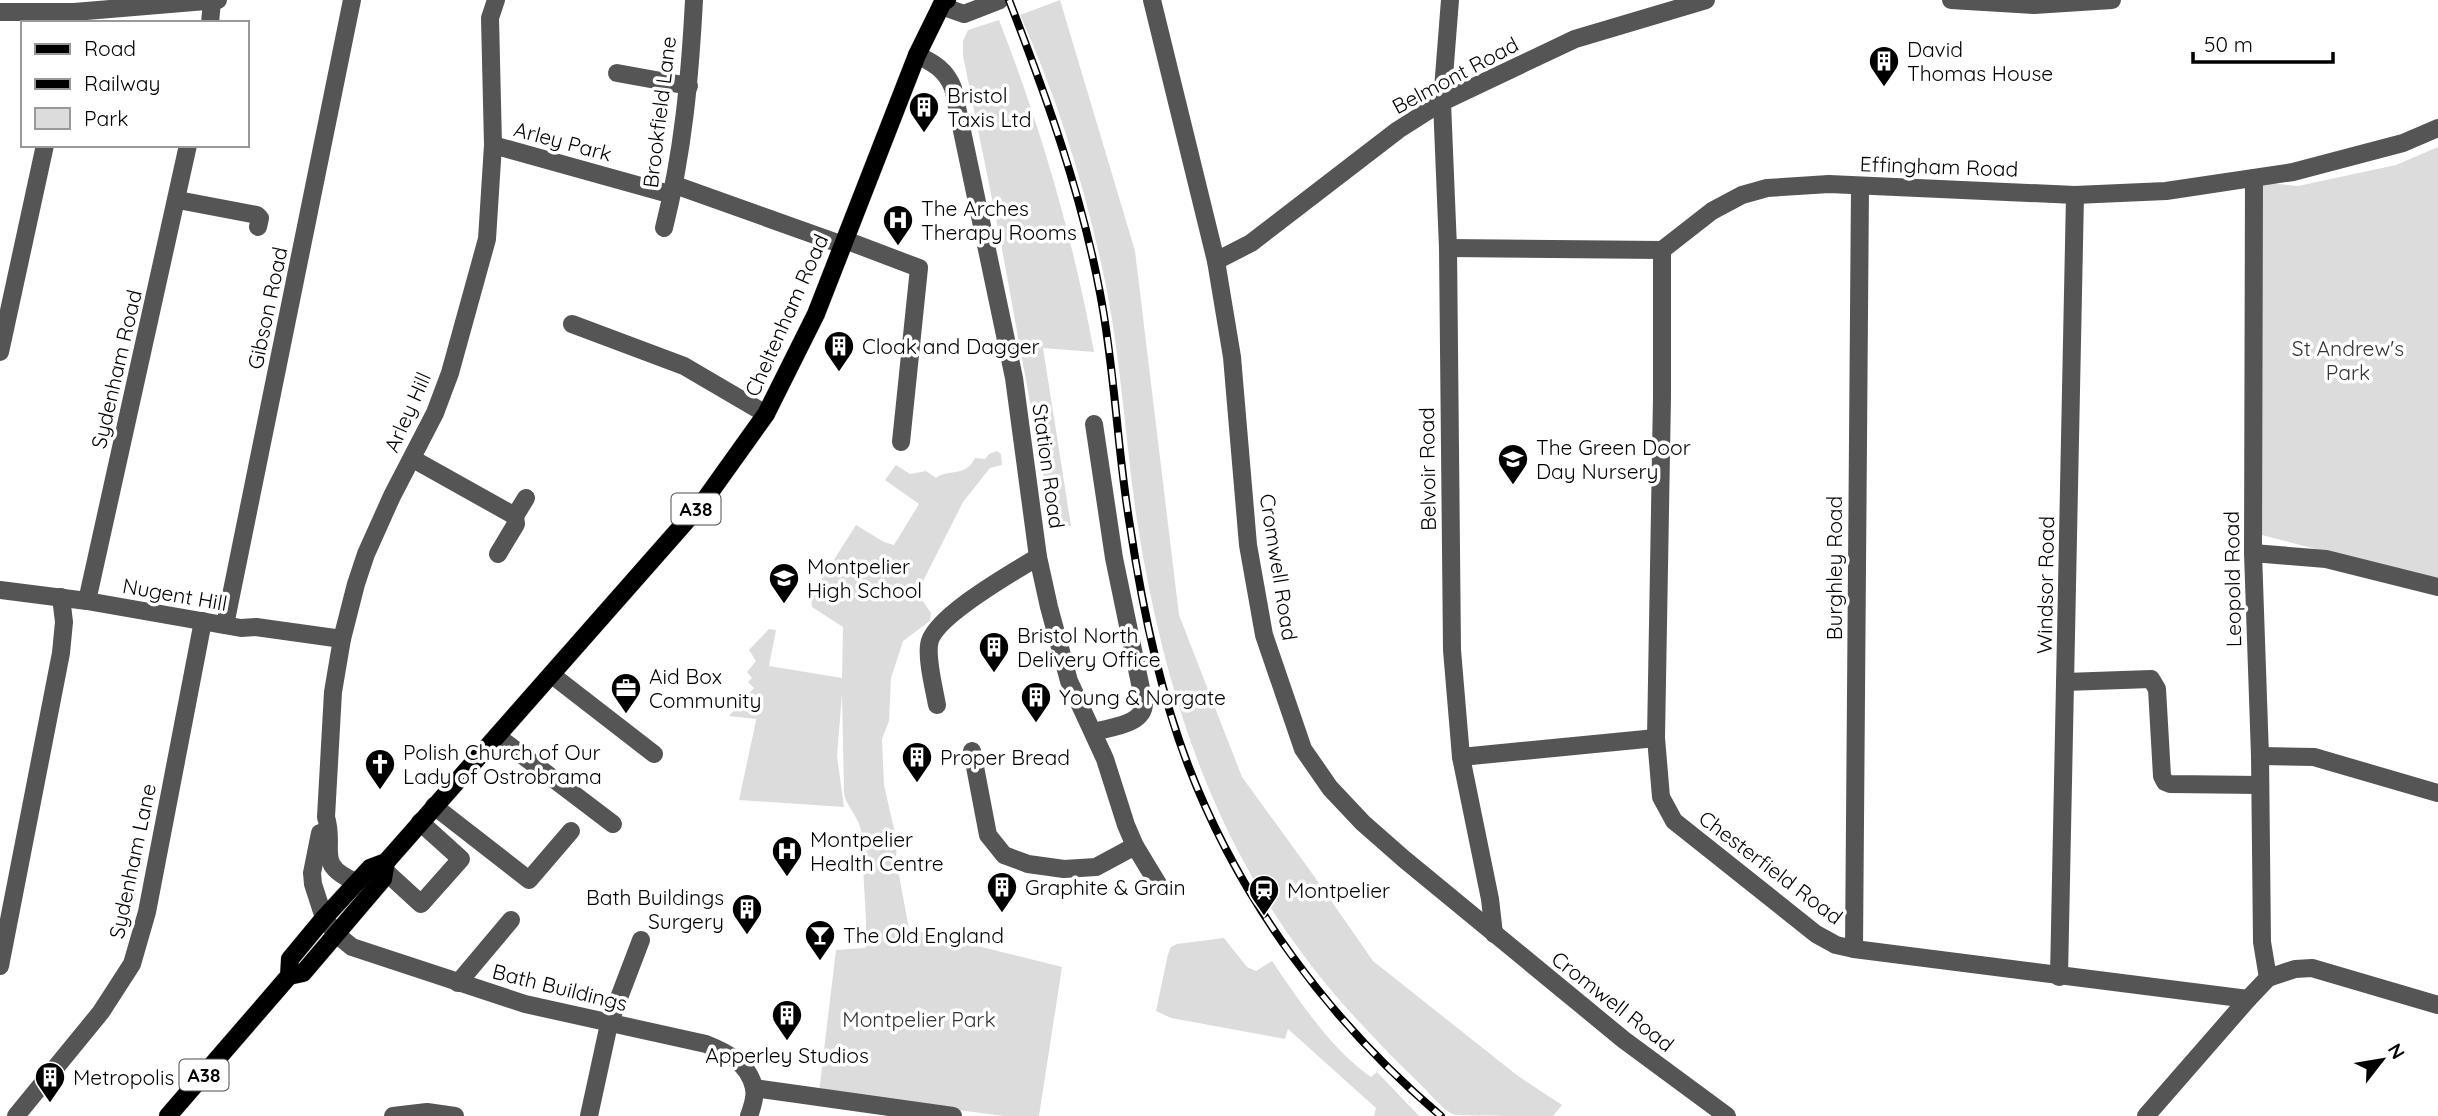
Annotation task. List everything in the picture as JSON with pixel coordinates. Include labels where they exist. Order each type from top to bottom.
[{"type":"main road","name":"Cheltenham Road","points":[[168,1116],[289,976],[303,973],[383,879],[385,867],[420,822],[706,498],[766,414],[816,314],[917,55],[944,2]]},
{"type":"main road","name":"Cheltenham Road","points":[[289,976],[290,959],[324,918],[370,868],[385,867]]},
{"type":"street","points":[[0,12],[73,11],[218,0]]},
{"type":"street","name":"Gibson Road","points":[[225,625],[352,0]]},
{"type":"street","name":"Arley Hill","points":[[483,0],[490,18]]},
{"type":"street","name":"Arley Hill","points":[[356,882],[337,873],[331,866],[328,847],[330,828],[326,817],[332,705],[342,639],[366,554],[392,496],[435,413],[450,373],[487,239],[493,145],[490,18],[496,0]]},
{"type":"street","name":"Brookfield Lane","points":[[664,229],[668,189],[689,86],[694,0]]},
{"type":"street","points":[[944,2],[964,14],[1000,0]]},
{"type":"street","name":"Cromwell Road","points":[[1152,0],[1216,261],[1232,357],[1248,545],[1264,635],[1303,749],[1330,788],[1363,823],[1624,1041],[1727,1116]]},
{"type":"street","name":"Belvoir Road","points":[[1450,0],[1442,102],[1448,248],[1452,650],[1461,757],[1490,899],[1493,934]]},
{"type":"street","name":"Belmont Road","points":[[1216,261],[1251,243],[1398,130],[1442,102],[1575,39],[1706,0]]},
{"type":"street","points":[[1951,0],[2034,5],[2112,0]]},
{"type":"street","points":[[209,21],[212,1]]},
{"type":"street","name":"Station Road","points":[[917,55],[934,63],[947,74],[953,88],[1014,378],[1038,557],[1069,681],[1094,732],[1135,846],[1158,884]]},
{"type":"street","points":[[617,73],[689,86]]},
{"type":"street","name":"Effingham Road","points":[[1662,250],[1712,211],[1755,191],[1796,185],[2075,195],[2166,191],[2293,172],[2403,143],[2438,128]]},
{"type":"street","name":"Arley Park","points":[[493,145],[668,189],[844,242],[919,268],[901,442]]},
{"type":"street","points":[[0,352],[45,147]]},
{"type":"street","name":"Sydenham Road","points":[[88,601],[188,147]]},
{"type":"street","name":"Leopold Road","points":[[2254,178],[2253,553],[2260,756],[2262,942],[2268,978]]},
{"type":"street","name":"Burghley Road","points":[[1854,950],[1860,186]]},
{"type":"street","name":"Windsor Road","points":[[2059,976],[2075,195]]},
{"type":"street","points":[[178,200],[258,216],[258,228]]},
{"type":"street","points":[[1448,248],[1662,250]]},
{"type":"street","name":"Chesterfield Road","points":[[1662,250],[1656,738],[1661,797],[1674,821],[1816,934],[1854,950],[2248,999]]},
{"type":"street","points":[[572,324],[684,366],[766,414]]},
{"type":"street","points":[[1094,424],[1112,548],[1144,710],[1137,719],[1094,732]]},
{"type":"street","points":[[413,459],[515,516]]},
{"type":"street","points":[[498,554],[516,524],[515,516],[526,498]]},
{"type":"street","points":[[2253,553],[2326,559],[2438,587]]},
{"type":"street","points":[[937,705],[929,645],[937,626],[988,587],[1038,557]]},
{"type":"street","name":"Nugent Hill","points":[[0,590],[88,601],[241,628],[267,628],[342,639]]},
{"type":"street","points":[[0,966],[61,653],[64,622],[61,597]]},
{"type":"street","name":"Sydenham Lane","points":[[16,1116],[101,1012],[132,964],[147,912],[203,621]]},
{"type":"street","points":[[552,675],[654,754]]},
{"type":"street","points":[[2065,682],[2151,679],[2157,689],[2162,776],[2165,782],[2260,785]]},
{"type":"street","points":[[497,736],[613,824]]},
{"type":"street","points":[[1461,757],[1656,738]]},
{"type":"street","points":[[972,751],[988,835],[1004,855],[1028,864],[1064,869],[1096,867],[1135,846]]},
{"type":"street","points":[[2260,756],[2314,757],[2438,793]]},
{"type":"street","points":[[434,806],[529,880],[571,831]]},
{"type":"street","name":"Arley Hill","points":[[324,918],[312,873],[321,825],[326,817]]},
{"type":"street","points":[[385,867],[421,904],[461,859],[420,822]]},
{"type":"street","name":"Bath Buildings","points":[[324,918],[336,934],[352,947],[458,983],[525,1004],[741,1054],[754,1088]]},
{"type":"street","points":[[458,983],[511,920]]},
{"type":"street","points":[[589,1116],[609,1024],[641,940]]},
{"type":"street","points":[[2146,1116],[2268,978],[2295,969],[2312,968],[2438,1005]]},
{"type":"street","points":[[749,1116],[754,1088],[953,1116]]},
{"type":"street","points":[[393,1116],[427,1112],[456,1116]]},
{"type":"green space","points":[[1060,0],[1135,251],[1179,615],[1242,777],[1373,961],[1518,1076],[1562,1105],[1553,1116],[1455,1115],[1439,1104],[1372,1036],[1317,973],[1276,916],[1241,857],[1212,796],[1187,732],[1167,666],[1151,598],[1138,527],[1112,320],[1091,221],[1048,82],[1020,15]]},
{"type":"green space","points":[[999,20],[1029,101],[1054,184],[1086,309],[1094,352],[1043,348],[1071,526],[1053,528],[1000,238],[963,56],[963,41],[968,30]]},
{"type":"green space","name":"St Andrew's Park","points":[[2438,147],[2438,581],[2258,534],[2259,182],[2298,186],[2396,165]]},
{"type":"green space","name":"Montpelier Park","points":[[997,451],[1001,454],[1002,465],[990,468],[963,502],[917,593],[931,613],[930,621],[903,641],[891,678],[889,721],[882,739],[884,785],[897,842],[896,859],[909,929],[1062,967],[1039,1116],[1004,1116],[819,1092],[836,950],[865,948],[861,830],[844,792],[842,694],[837,756],[844,807],[739,800],[757,716],[756,719],[729,716],[754,688],[748,682],[752,678],[747,672],[756,661],[749,650],[769,629],[776,630],[769,666],[842,678],[843,627],[812,607],[811,596],[856,525],[894,545],[919,504],[885,480],[896,465],[910,474],[926,471],[936,478],[967,468],[975,458],[985,459]]},
{"type":"green space","points":[[1224,938],[1247,967],[1256,971],[1272,961],[1317,1024],[1342,1052],[1371,1077],[1377,1072],[1419,1116],[1374,1116],[1376,1108],[1288,1029],[1285,1039],[1171,1018],[1156,1011],[1171,947]]},
{"type":"railway","points":[[1009,0],[1061,145],[1092,255],[1105,322],[1126,497],[1140,586],[1160,677],[1188,765],[1234,864],[1292,956],[1362,1041],[1400,1080],[1441,1116]]},
{"type":"place","name":"David Thomas House","points":[[1884,88]]},
{"type":"place","name":"Bristol Taxis Ltd","points":[[924,134]]},
{"type":"place","name":"The Arches Therapy Rooms","points":[[898,247]]},
{"type":"place","name":"Cloak and Dagger","points":[[839,373]]},
{"type":"place","name":"The Green Door Day Nursery","points":[[1513,486]]},
{"type":"place","name":"Montpelier High School","points":[[784,605]]},
{"type":"place","name":"Bristol North Delivery Office","points":[[994,674]]},
{"type":"place","name":"Aid Box Community","points":[[626,715]]},
{"type":"place","name":"Young & Norgate","points":[[1036,724]]},
{"type":"place","name":"Proper Bread","points":[[917,784]]},
{"type":"place","name":"Polish Church of Our Lady of Ostrobrama","points":[[380,791]]},
{"type":"place","name":"Montpelier Health Centre","points":[[787,878]]},
{"type":"place","name":"Graphite & Grain","points":[[1002,914]]},
{"type":"place","name":"Montpelier","points":[[1264,917]]},
{"type":"place","name":"Bath Buildings Surgery","points":[[747,936]]},
{"type":"place","name":"The Old England","points":[[820,962]]},
{"type":"place","name":"Apperley Studios","points":[[787,1042]]},
{"type":"place","name":"Metropolis","points":[[50,1104]]}]
